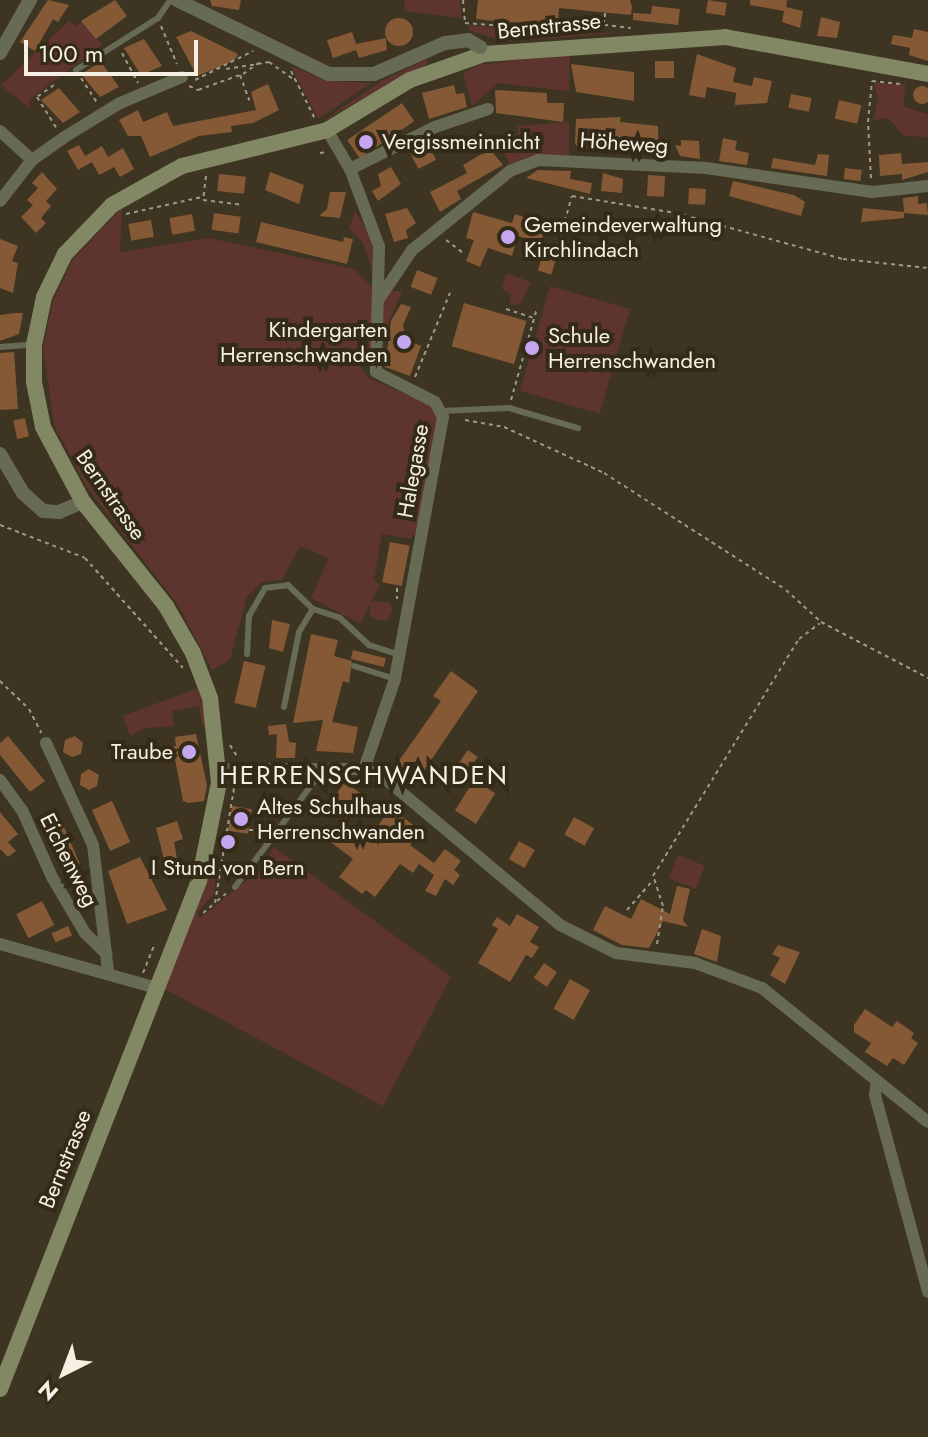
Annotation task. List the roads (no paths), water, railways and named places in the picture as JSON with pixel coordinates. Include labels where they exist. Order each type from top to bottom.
[{"type":"main road","name":"Bernstrasse","points":[[0,1389],[210,844],[219,769],[207,687],[178,624],[83,502],[43,427],[34,345],[44,297],[65,254],[112,205],[198,160],[327,122],[410,80],[482,51],[631,35],[725,37],[928,74]]},
{"type":"street","points":[[0,53],[30,0]]},
{"type":"street","points":[[177,0],[319,71],[355,77],[374,74],[445,43],[468,40],[482,51]]},
{"type":"street","points":[[0,201],[32,160],[63,138],[143,92],[185,82]]},
{"type":"street","points":[[350,169],[435,127],[488,109]]},
{"type":"street","name":"Halegasse","points":[[327,122],[350,169],[379,246],[376,372],[410,390],[443,416],[395,679],[364,769]]},
{"type":"street","points":[[0,131],[32,160]]},
{"type":"street","name":"Höheweg","points":[[376,305],[412,250],[510,171],[533,161],[706,168],[872,192],[928,186]]},
{"type":"street","points":[[0,454],[23,493],[43,511],[59,512],[83,502]]},
{"type":"street","points":[[46,743],[93,845],[108,970]]},
{"type":"street","points":[[219,769],[364,769],[426,808],[560,925],[595,946],[716,969],[762,988],[928,1122]]},
{"type":"street","name":"Eichenweg","points":[[0,780],[22,810],[52,877],[85,933],[107,954]]},
{"type":"street","points":[[0,944],[108,970],[157,988]]},
{"type":"street","points":[[877,1082],[875,1095],[928,1292]]},
{"type":"lane","points":[[76,70],[158,18],[170,0]]},
{"type":"lane","points":[[0,347],[34,345]]},
{"type":"lane","points":[[443,416],[509,408],[578,428]]},
{"type":"lane","points":[[247,654],[249,616],[269,586],[288,585],[313,609],[340,618],[369,645],[400,655]]},
{"type":"lane","points":[[284,707],[299,632],[313,609]]},
{"type":"lane","points":[[354,666],[395,679]]},
{"type":"lane","points":[[235,887],[323,770]]},
{"type":"place","name":"Vergissmeinnicht","points":[[366,142]]},
{"type":"place","name":"Gemeindeverwaltung Kirchlindach","points":[[508,237]]},
{"type":"place","name":"Kindergarten Herrenschwanden","points":[[404,342]]},
{"type":"place","name":"Schule Herrenschwanden","points":[[532,348]]},
{"type":"place","name":"Traube","points":[[189,752]]},
{"type":"place","name":"Altes Schulhaus Herrenschwanden","points":[[241,819]]},
{"type":"place","name":"I Stund von Bern","points":[[228,842]]},
{"type":"district","name":"HERRENSCHWANDEN","points":[[364,776]]}]
